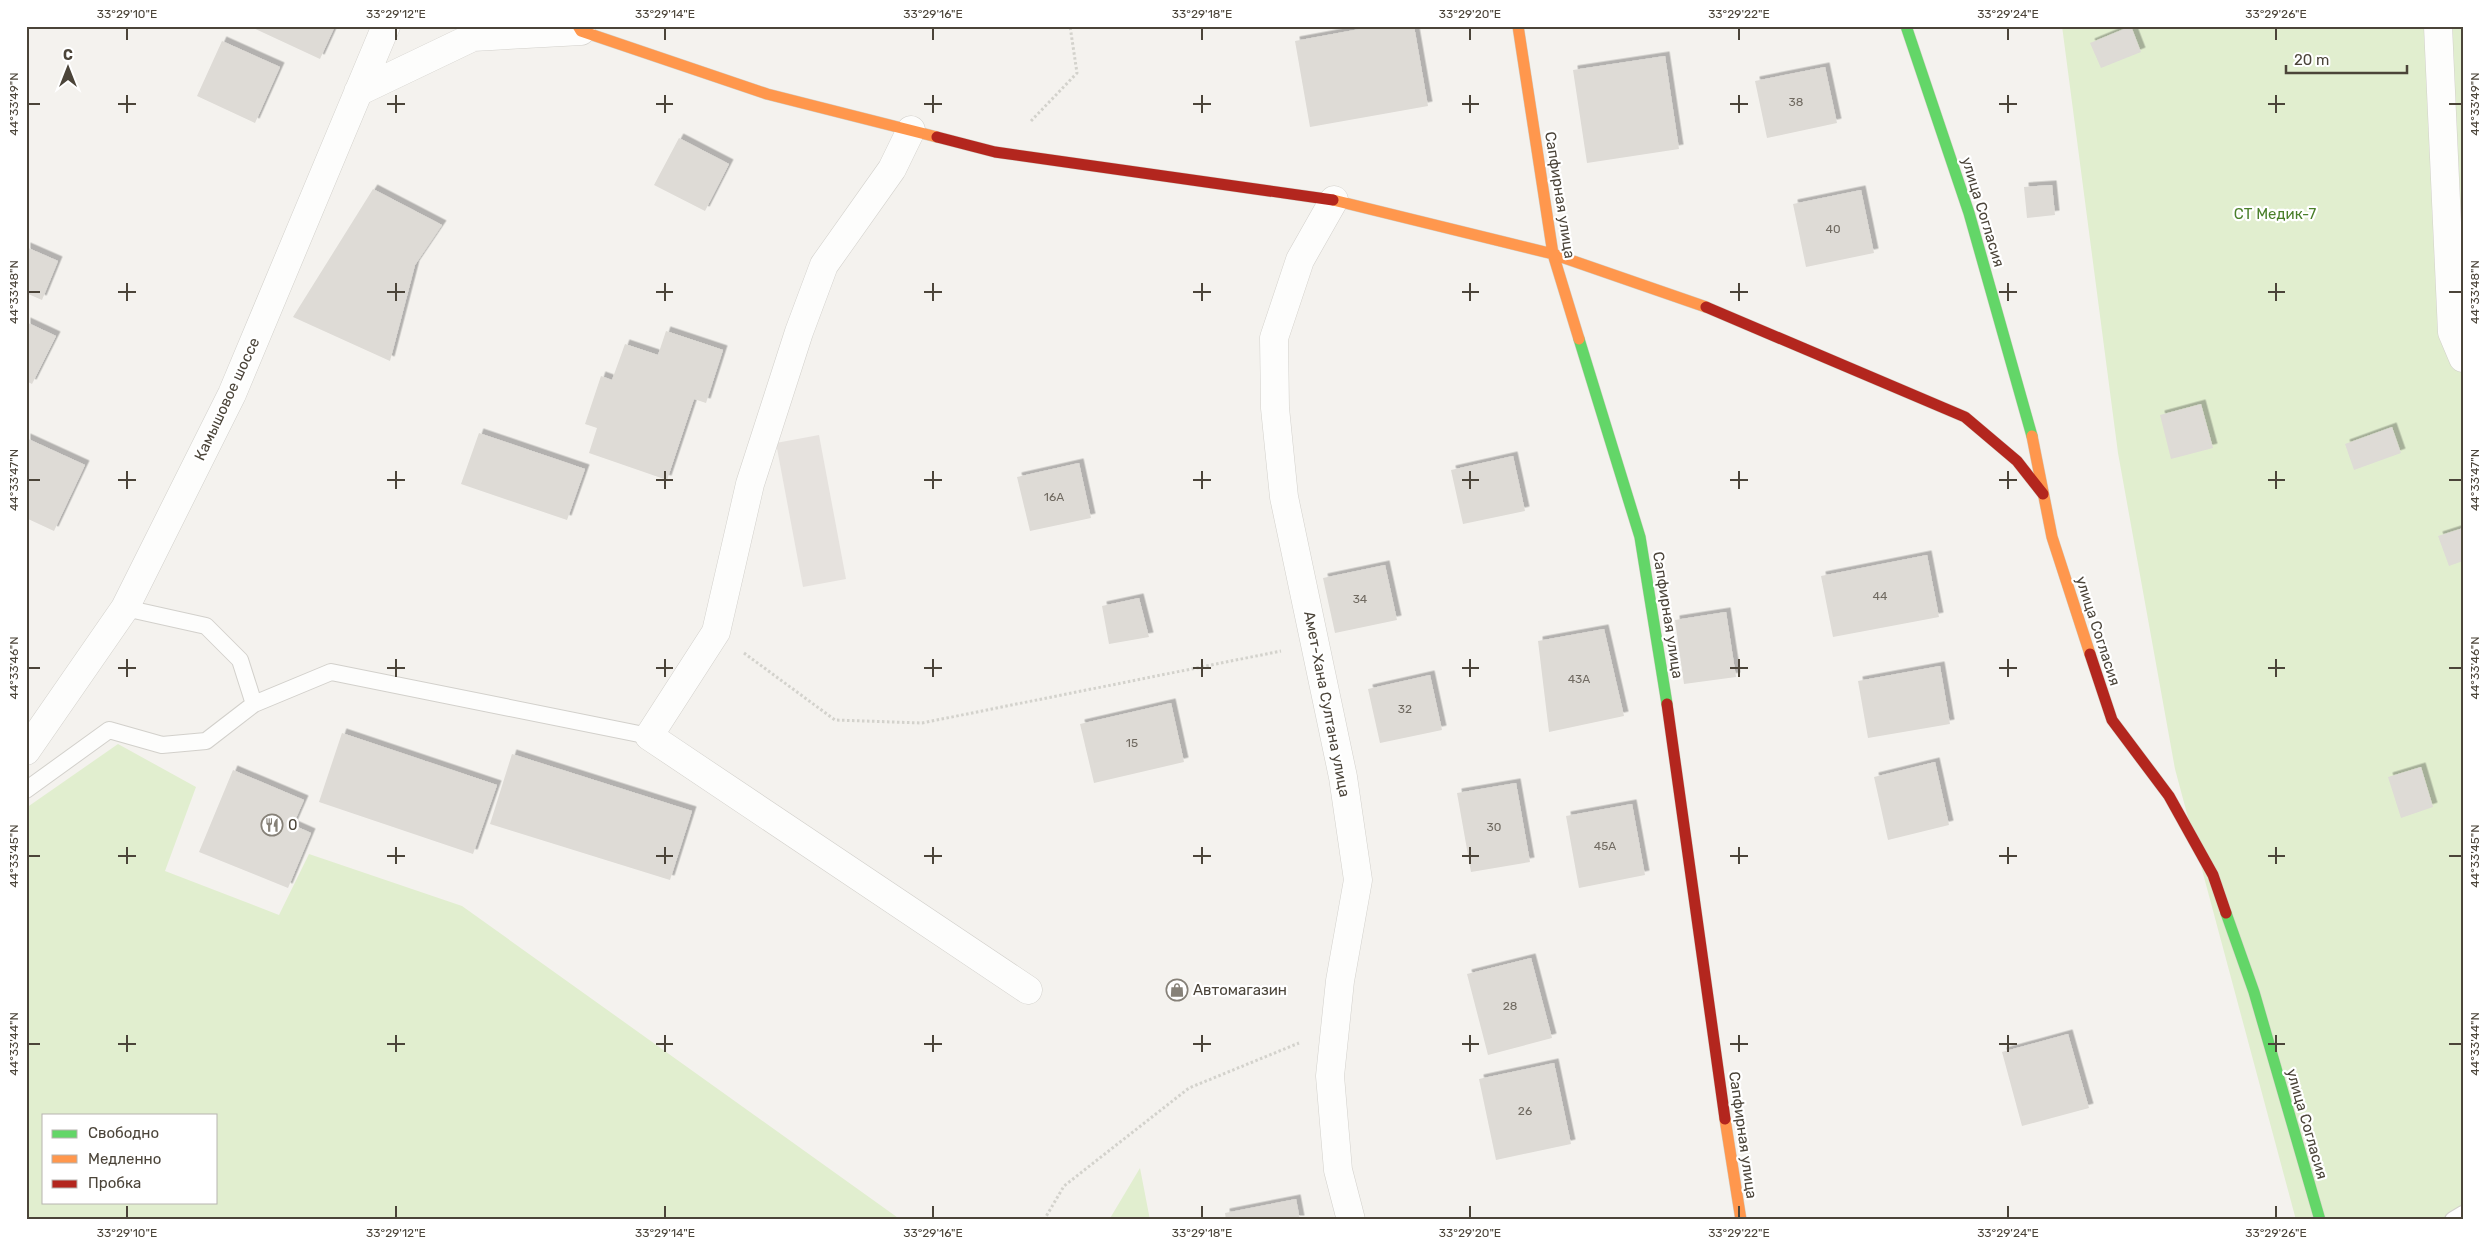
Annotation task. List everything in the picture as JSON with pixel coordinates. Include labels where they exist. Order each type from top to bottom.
[{"type":"street","name":"Камышовое шоссе","points":[[29,739],[125,608],[232,394],[386,26]]},
{"type":"street","name":"Сапфирная улица","points":[[1518,26],[1553,254],[1640,537],[1678,772],[1732,1167],[1741,1220]]},
{"type":"street","name":"улица Согласия","points":[[1906,26],[1969,213],[2030,428],[2052,537],[2112,720],[2169,796],[2213,875],[2254,992],[2320,1220]]},
{"type":"street","points":[[2438,26],[2456,266],[2452,332],[2463,358]]},
{"type":"street","points":[[358,92],[473,37],[580,28],[767,94],[1001,152],[1334,200],[1553,254],[1706,306],[1965,417],[2017,461],[2043,494]]},
{"type":"street","points":[[910,130],[892,168],[824,265],[799,332],[750,484],[716,632],[649,736],[1028,990]]},
{"type":"street","name":"Амет-Хана Султана улица","points":[[1334,200],[1300,260],[1274,338],[1275,408],[1284,497],[1343,777],[1358,880],[1340,981],[1330,1076],[1338,1170],[1351,1220]]},
{"type":"lane","points":[[125,608],[206,626],[240,660],[254,704]]},
{"type":"lane","points":[[26,790],[109,730],[162,745],[206,741],[254,704],[331,672],[649,736]]},
{"type":"lane","points":[[2453,1220],[2463,1214]]},
{"type":"path","points":[[1001,152],[1077,73],[1070,26]]},
{"type":"path","points":[[716,632],[835,720],[922,723],[1316,645]]},
{"type":"path","points":[[1044,1220],[1064,1186],[1189,1088],[1336,1028]]},
{"type":"shaded area","points":[[819,435],[846,579],[803,587],[776,443]]},
{"type":"green space","name":"СТ Медик-7","points":[[2062,26],[2463,26],[2463,1220],[2296,1220],[2175,769],[2118,453]]},
{"type":"green space","points":[[118,744],[196,787],[165,871],[279,915],[309,854],[462,906],[901,1220],[26,1220],[26,808]]},
{"type":"green space","points":[[1140,1168],[1150,1220],[1109,1220]]},
{"type":"building","points":[[249,26],[335,26],[320,59]]},
{"type":"building","points":[[1376,26],[1414,26],[1428,106],[1310,127],[1295,41]]},
{"type":"building","points":[[2131,26],[2141,52],[2101,68],[2090,43]]},
{"type":"building","points":[[222,41],[280,67],[255,123],[197,96]]},
{"type":"building","points":[[1665,56],[1679,149],[1587,163],[1573,70]]},
{"type":"building","points":[[1825,67],[1837,123],[1767,138],[1755,81]]},
{"type":"building","points":[[679,138],[729,164],[705,211],[654,185]]},
{"type":"building","points":[[2052,185],[2055,215],[2027,218],[2024,187]]},
{"type":"building","points":[[373,189],[442,225],[415,265],[390,361],[293,317]]},
{"type":"building","points":[[1861,190],[1874,253],[1806,267],[1793,204]]},
{"type":"building","points":[[26,247],[58,261],[42,300],[26,293]]},
{"type":"building","points":[[26,322],[56,336],[32,384],[26,381]]},
{"type":"building","points":[[666,331],[723,350],[706,403],[694,399],[667,480],[589,453],[597,428],[585,424],[601,376],[612,380],[625,344],[658,355]]},
{"type":"building","points":[[2201,404],[2213,448],[2171,459],[2160,415]]},
{"type":"building","points":[[2392,427],[2401,453],[2354,470],[2345,444]]},
{"type":"building","points":[[479,433],[585,469],[567,520],[461,484]]},
{"type":"building","points":[[26,438],[85,465],[54,531],[26,518]]},
{"type":"building","points":[[1513,456],[1525,511],[1463,524],[1451,470]]},
{"type":"building","points":[[1079,463],[1091,518],[1030,531],[1017,477]]},
{"type":"building","points":[[2463,528],[2463,561],[2449,566],[2438,536]]},
{"type":"building","points":[[1927,555],[1939,617],[1833,637],[1821,576]]},
{"type":"building","points":[[1385,565],[1397,620],[1335,633],[1323,578]]},
{"type":"building","points":[[1139,598],[1149,637],[1109,644],[1102,606]]},
{"type":"building","points":[[1726,612],[1736,677],[1684,684],[1675,620]]},
{"type":"building","points":[[1604,629],[1624,716],[1549,732],[1538,641]]},
{"type":"building","points":[[1940,666],[1950,724],[1868,738],[1858,681]]},
{"type":"building","points":[[1430,675],[1442,730],[1380,743],[1368,689]]},
{"type":"building","points":[[1171,703],[1184,762],[1094,783],[1080,724]]},
{"type":"building","points":[[342,733],[497,785],[473,854],[319,802]]},
{"type":"building","points":[[512,754],[692,811],[670,880],[490,824]]},
{"type":"building","points":[[1935,762],[1949,825],[1888,840],[1874,777]]},
{"type":"building","points":[[2421,767],[2433,807],[2401,818],[2388,777]]},
{"type":"building","points":[[233,770],[304,800],[293,825],[311,833],[288,888],[199,852]]},
{"type":"building","points":[[1516,783],[1530,862],[1471,872],[1457,793]]},
{"type":"building","points":[[1632,804],[1645,875],[1579,888],[1566,816]]},
{"type":"building","points":[[1531,958],[1552,1038],[1488,1055],[1467,974]]},
{"type":"building","points":[[2068,1034],[2089,1108],[2022,1126],[2002,1052]]},
{"type":"building","points":[[1554,1063],[1571,1144],[1496,1160],[1479,1079]]},
{"type":"building","points":[[1296,1199],[1300,1220],[1226,1220],[1225,1213]]},
{"type":"traffic: fast","points":[[1906,26],[1969,213],[2032,436]]},
{"type":"traffic: fast","points":[[1579,339],[1640,537],[1667,704]]},
{"type":"traffic: fast","points":[[2226,913],[2254,992],[2320,1220]]},
{"type":"traffic: slow","points":[[578,26],[581,31],[767,94],[937,137]]},
{"type":"traffic: slow","points":[[1518,26],[1553,254],[1579,339]]},
{"type":"traffic: slow","points":[[1333,200],[1553,254],[1706,307]]},
{"type":"traffic: slow","points":[[2032,436],[2052,537],[2090,654]]},
{"type":"traffic: slow","points":[[1725,1119],[1741,1220]]},
{"type":"traffic: jam","points":[[937,137],[995,152],[1333,200]]},
{"type":"traffic: jam","points":[[1706,307],[1965,417],[2017,461],[2043,494]]},
{"type":"traffic: jam","points":[[2090,654],[2112,720],[2169,796],[2213,875],[2226,913]]},
{"type":"traffic: jam","points":[[1667,704],[1725,1119]]},
{"type":"place","name":"0","points":[[272,825]]},
{"type":"place","name":"Автомагазин","points":[[1177,990]]}]
